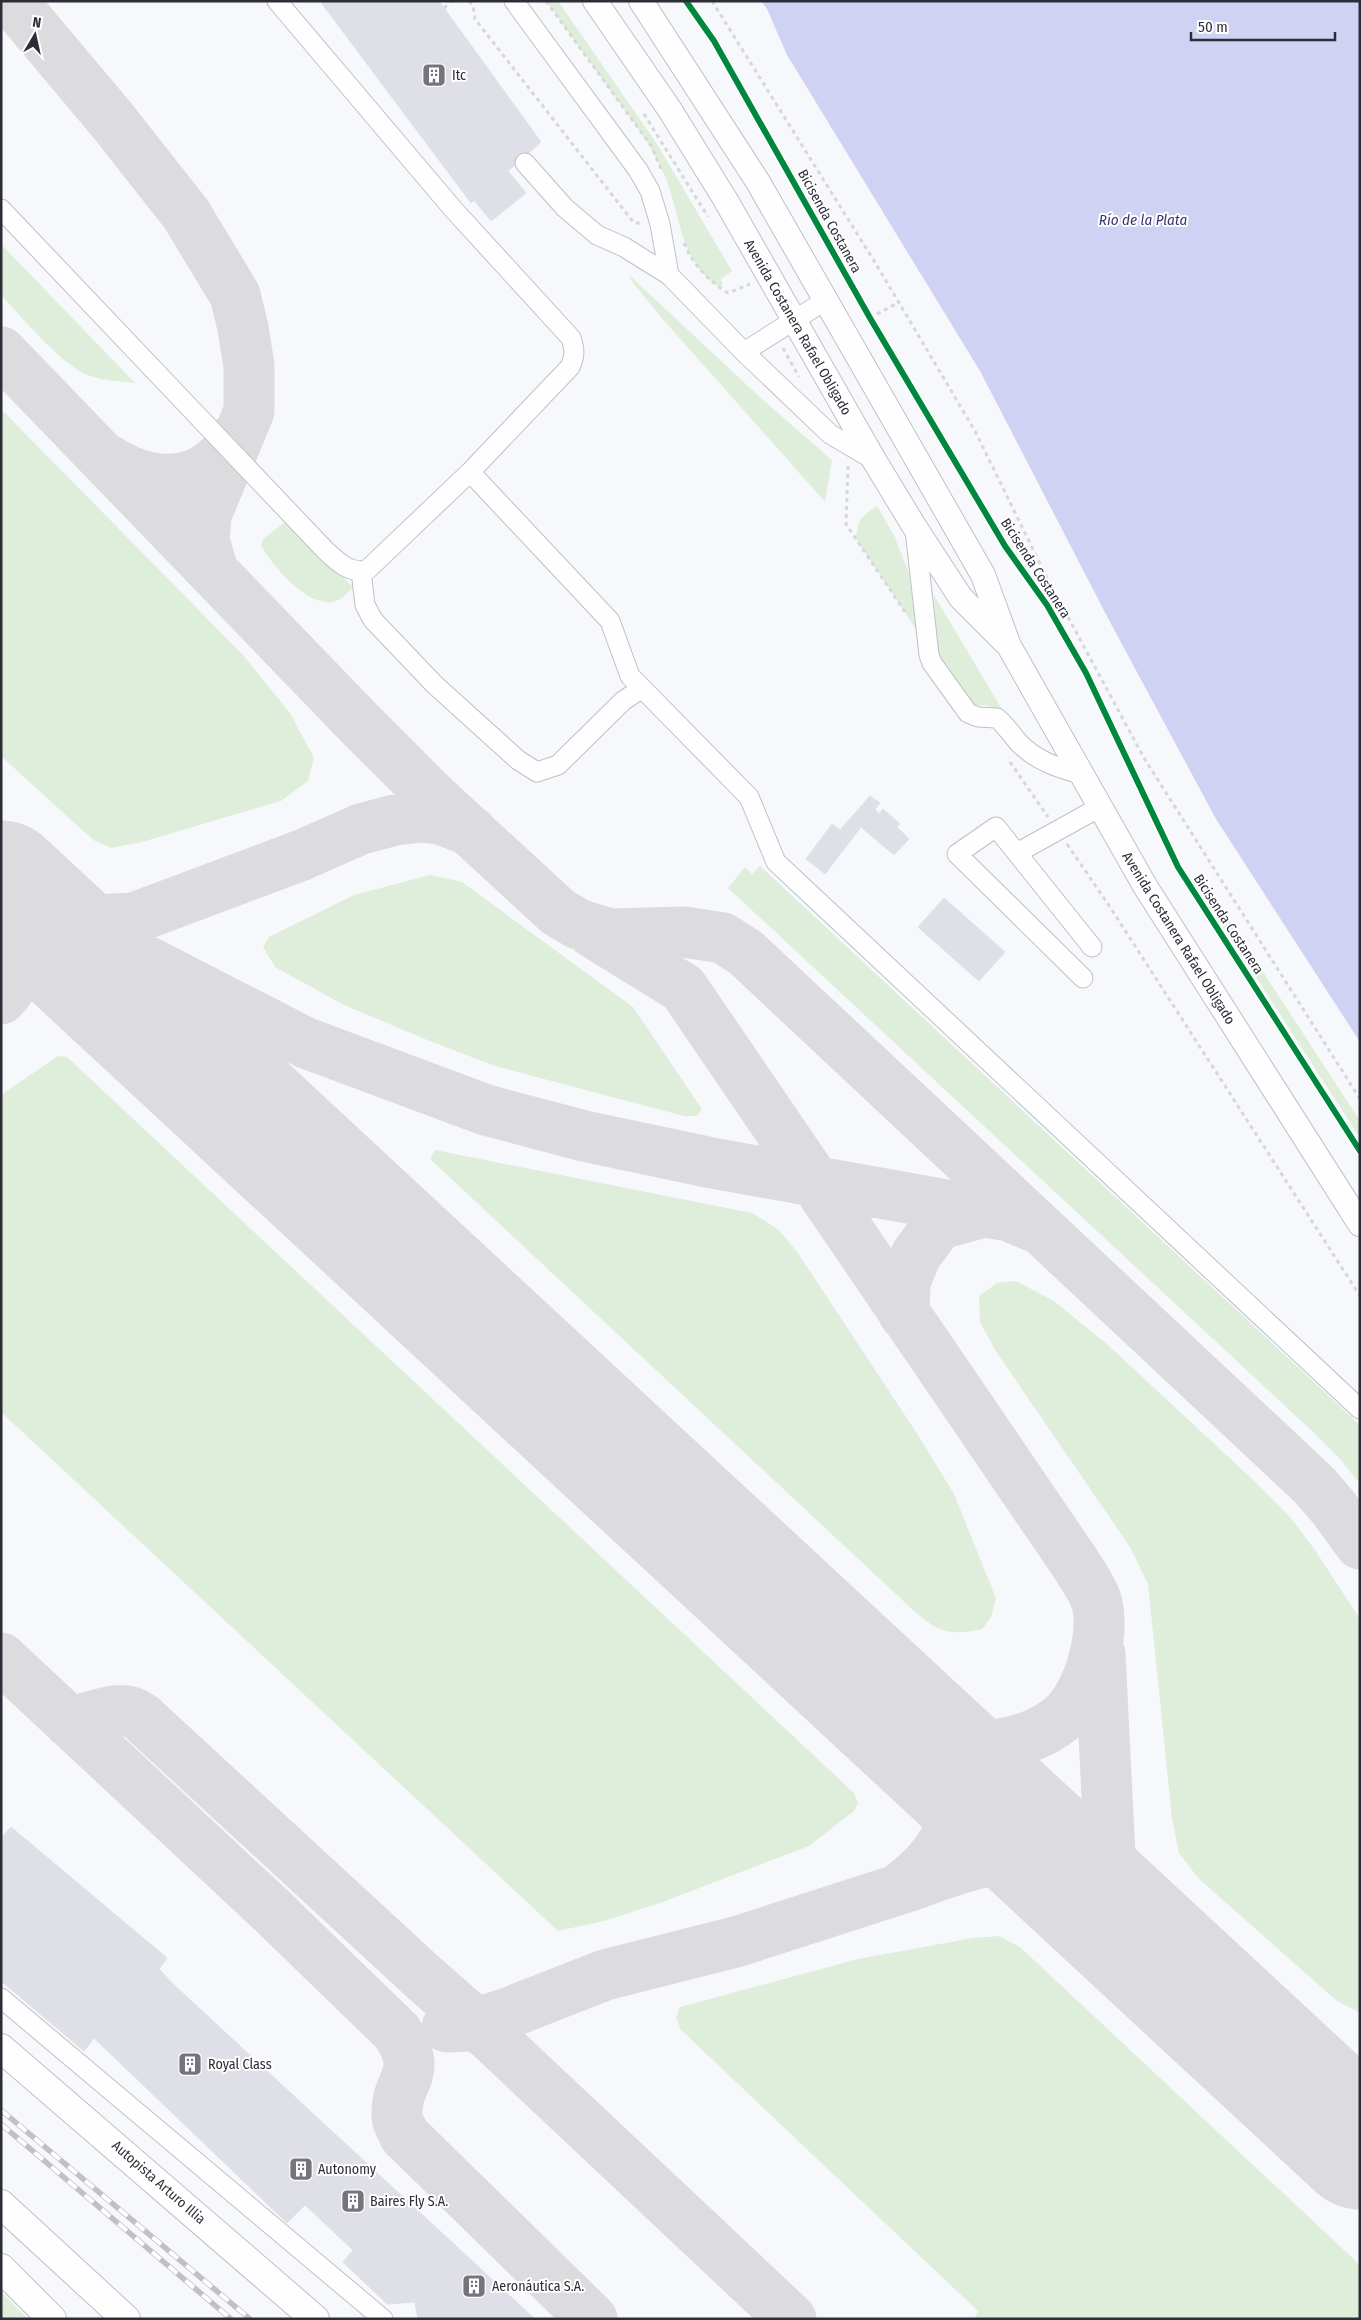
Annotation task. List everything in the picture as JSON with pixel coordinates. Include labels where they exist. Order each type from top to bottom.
[{"type":"highway","name":"Autopista Arturo Illia","points":[[1,2048],[94,2126],[316,2319]]},
{"type":"highway","points":[[1,2204],[126,2319]]},
{"type":"highway","points":[[1,2268],[52,2319]]},
{"type":"main road","name":"Avenida Costanera Rafael Obligado","points":[[596,1],[685,134],[914,526],[961,598],[1009,646]]},
{"type":"main road","name":"Avenida Costanera Rafael Obligado","points":[[641,1],[758,182],[984,575],[1009,646],[1145,886],[1360,1224]]},
{"type":"lane","points":[[1,209],[325,550],[340,564],[361,571],[367,570],[470,472],[570,366],[575,355],[571,338],[453,209],[277,1]]},
{"type":"lane","points":[[514,1],[638,170],[650,191],[660,224],[669,275]]},
{"type":"lane","points":[[525,163],[565,208],[597,235],[624,247],[669,275],[744,352],[830,434],[874,460]]},
{"type":"lane","points":[[744,352],[826,300]]},
{"type":"lane","points":[[470,472],[610,621],[630,676],[749,798],[776,862],[1360,1409]]},
{"type":"lane","points":[[914,526],[929,655],[932,664],[968,713],[978,717],[997,718],[1019,743],[1041,760],[1056,768],[1081,774]]},
{"type":"lane","points":[[361,571],[365,605],[372,620],[435,685],[518,760],[537,772],[558,765],[623,701],[642,688]]},
{"type":"lane","points":[[1017,853],[1100,807]]},
{"type":"lane","points":[[1083,978],[957,854],[996,827],[1092,948]]},
{"type":"lane","points":[[1,1998],[383,2319]]},
{"type":"path","points":[[444,8],[452,1]]},
{"type":"path","points":[[469,1],[473,6],[476,19],[634,223],[660,224]]},
{"type":"path","points":[[712,1],[898,302],[974,431],[1047,578],[1144,758],[1360,1099]]},
{"type":"path","points":[[870,318],[898,302]]},
{"type":"path","points":[[865,309],[875,326]]},
{"type":"path","points":[[1006,758],[1110,906],[1360,1296]]},
{"type":"green space","points":[[546,1],[558,1],[657,144],[732,271],[721,279],[723,285],[719,287],[706,276],[689,253],[668,184],[657,159],[627,113]]},
{"type":"green space","points":[[1,244],[135,383],[103,379],[85,374],[64,359],[41,338],[1,295]]},
{"type":"green space","points":[[628,274],[763,400],[832,460],[825,502],[666,323],[633,283]]},
{"type":"green space","points":[[1,409],[243,655],[290,713],[314,758],[308,781],[281,801],[142,842],[111,848],[95,841],[1,756]]},
{"type":"green space","points":[[877,506],[894,535],[909,573],[916,629],[856,539],[861,519]]},
{"type":"green space","points":[[284,523],[304,537],[353,587],[342,598],[331,602],[319,601],[307,595],[285,576],[267,555],[261,546],[263,539]]},
{"type":"green space","points":[[934,595],[1006,716],[990,706],[971,707],[936,658]]},
{"type":"green space","points":[[760,866],[1360,1425],[1360,1484],[1339,1458],[1313,1432],[728,888],[745,867],[752,874]]},
{"type":"green space","points":[[430,875],[462,882],[633,1007],[702,1109],[697,1116],[684,1116],[495,1066],[427,1040],[342,1004],[275,967],[263,947],[269,937],[354,895]]},
{"type":"green space","points":[[1208,887],[1360,1121],[1360,1138],[1201,892]]},
{"type":"green space","points":[[58,1056],[67,1057],[854,1793],[858,1803],[854,1811],[809,1846],[660,1903],[604,1921],[558,1931],[1,1412],[1,1095]]},
{"type":"green space","points":[[435,1150],[752,1213],[778,1229],[798,1253],[918,1435],[954,1494],[996,1598],[991,1617],[982,1629],[961,1632],[945,1631],[931,1624],[914,1611],[430,1159]]},
{"type":"green space","points":[[1016,1281],[1054,1301],[1108,1345],[1251,1478],[1290,1517],[1315,1550],[1360,1619],[1360,2013],[1337,2001],[1199,1879],[1179,1853],[1172,1819],[1148,1584],[1130,1547],[995,1350],[980,1322],[979,1296],[997,1283]]},
{"type":"green space","points":[[999,1936],[1020,1947],[1360,2265],[1360,2319],[974,2319],[978,2311],[681,2030],[676,2018],[680,2007],[858,1959],[973,1938]]},
{"type":"green space","points":[[1,2292],[28,2319],[1,2319]]},
{"type":"water","name":"Río de la Plata","points":[[761,1],[1360,1],[1360,1042],[1216,819],[1110,622],[980,371],[787,55],[767,9]]},
{"type":"building","name":"Itc","points":[[320,1],[439,1],[541,142],[529,153],[518,154],[514,166],[508,171],[526,193],[491,221],[474,200],[471,203]]},
{"type":"building","points":[[870,796],[880,803],[875,809],[879,814],[883,809],[900,824],[897,827],[909,839],[894,855],[861,827],[825,874],[806,859],[832,824],[840,830]]},
{"type":"building","points":[[944,898],[1005,952],[979,981],[918,927]]},
{"type":"building","points":[[11,1827],[167,1958],[159,1969],[173,1984],[535,2319],[418,2319],[415,2302],[387,2304],[343,2262],[353,2250],[305,2205],[287,2223],[94,2038],[84,2051],[1,1981],[1,1838]]},
{"type":"taxiway","points":[[12,1],[112,120],[186,214],[235,295],[249,366],[249,411],[206,515],[204,540],[213,571]]},
{"type":"taxiway","points":[[1,352],[359,723],[432,796],[558,912],[578,924],[610,934],[684,932],[723,938],[746,953],[1314,1485],[1360,1544]]},
{"type":"taxiway","points":[[107,459],[142,476],[178,479],[195,474],[210,466],[224,453],[236,436]]},
{"type":"taxiway","points":[[68,917],[95,920],[134,918],[302,855],[361,829],[395,820],[421,817],[440,819],[471,831]]},
{"type":"taxiway","points":[[1,885],[22,918],[27,939],[27,949],[22,967],[13,984],[1,999]]},
{"type":"taxiway","points":[[51,912],[306,1043],[486,1110],[584,1136],[712,1163],[1008,1216],[1035,1227]]},
{"type":"taxiway","points":[[592,932],[683,988],[1075,1563],[1088,1583],[1097,1603],[1099,1632],[1087,1680],[1072,1707],[1063,1717],[1044,1730],[1023,1739],[1000,1744],[965,1744],[931,1733],[891,1708]]},
{"type":"taxiway","points":[[904,1314],[905,1282],[916,1255],[939,1224],[984,1212]]},
{"type":"taxiway","points":[[1100,1654],[1111,1876],[1119,1910],[1143,1942]]},
{"type":"taxiway","points":[[1,1658],[269,1908],[397,2032],[409,2059],[407,2077],[400,2094],[397,2119],[404,2135],[592,2319]]},
{"type":"taxiway","points":[[69,1722],[115,1711],[133,1712],[141,1717],[423,1977],[490,2036],[791,2319]]},
{"type":"taxiway","points":[[447,2027],[467,2026],[508,2013],[605,1975],[739,1941],[897,1890],[933,1857],[943,1843],[950,1828],[954,1813],[955,1797],[950,1777],[938,1752]]},
{"type":"taxiway","points":[[903,1888],[974,1864],[1013,1858],[1031,1858],[1046,1863],[1082,1885]]},
{"type":"runway","points":[[1,885],[1360,2145]]},
{"type":"railway","points":[[1,2110],[250,2319]]},
{"type":"railway","points":[[1,2124],[231,2319]]},
{"type":"cycle path","name":"Bicisenda Costanera","points":[[686,1],[714,41],[870,318],[1005,546],[1047,605],[1086,673],[1178,867],[1360,1151]]},
{"type":"place","name":"Itc","points":[[434,75]]},
{"type":"place","name":"Royal Class","points":[[190,2064]]},
{"type":"place","name":"Autonomy","points":[[301,2169]]},
{"type":"place","name":"Baires Fly S.A.","points":[[353,2201]]},
{"type":"place","name":"Aeronáutica S.A.","points":[[474,2286]]}]
